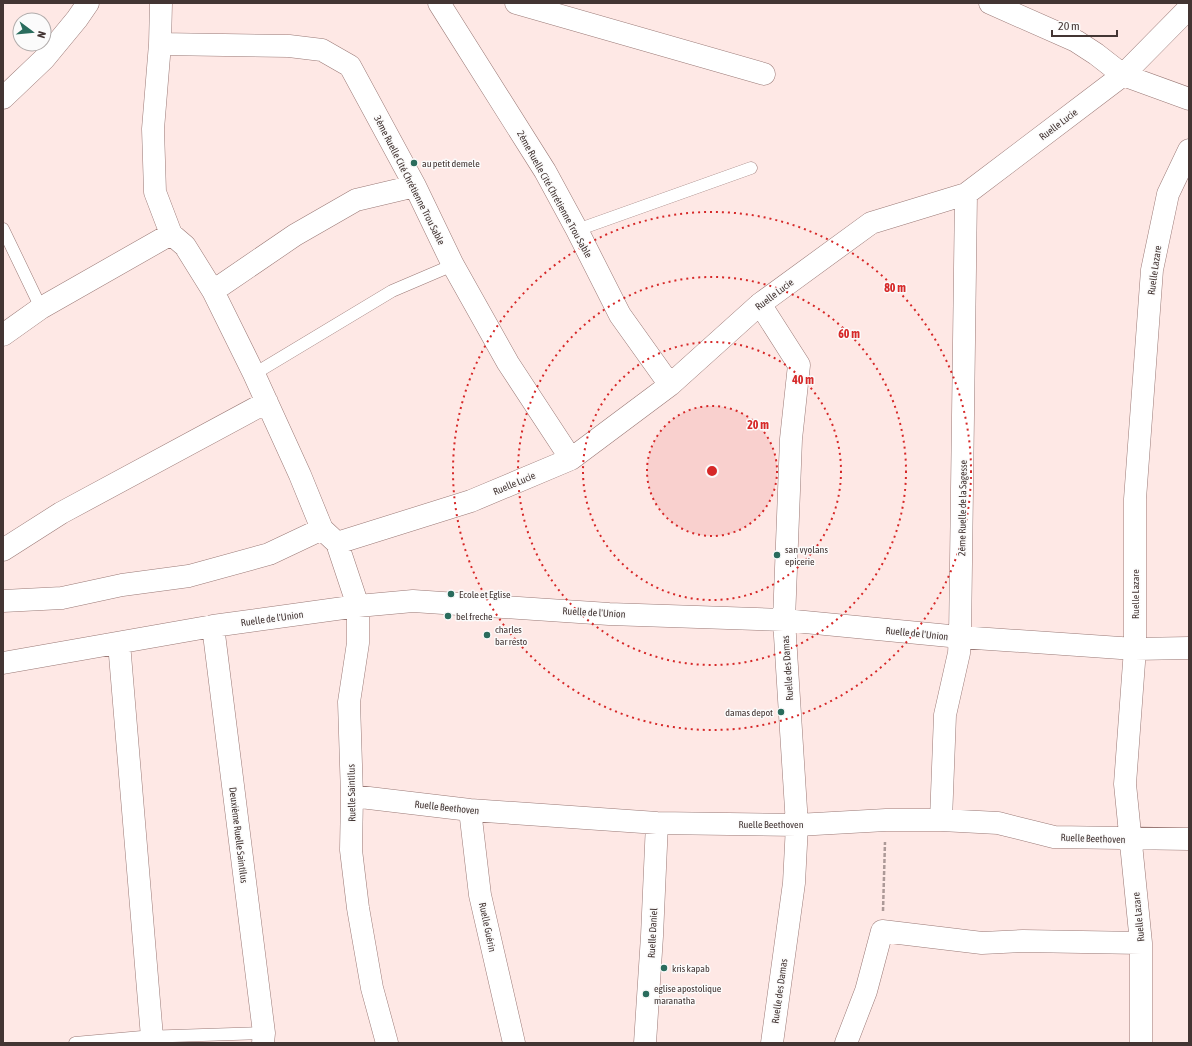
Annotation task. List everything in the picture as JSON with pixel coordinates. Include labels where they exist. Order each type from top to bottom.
[{"type":"street","points":[[3,98],[44,59],[77,19],[88,3]]},
{"type":"street","points":[[3,335],[41,308],[171,234],[155,192],[153,129],[162,3]]},
{"type":"street","name":"2ème Ruelle Cité Chrétienne Trou Sable","points":[[439,3],[545,171],[620,314],[670,385]]},
{"type":"street","points":[[516,3],[764,74]]},
{"type":"street","points":[[990,3],[1076,41],[1123,75],[1189,98]]},
{"type":"street","name":"Ruelle Lucie","points":[[3,601],[62,598],[122,585],[189,576],[330,536],[471,501],[571,459],[670,385],[760,304],[872,223],[966,194],[1123,75],[1189,8]]},
{"type":"street","name":"3ème Ruelle Cité Chrétienne Trou Sable","points":[[160,44],[289,46],[322,50],[350,66],[415,186],[452,266],[508,363],[571,459]]},
{"type":"street","name":"Ruelle Lazare","points":[[1141,1043],[1141,942],[1125,784],[1135,649],[1135,499],[1152,270],[1168,194],[1189,150]]},
{"type":"street","points":[[213,291],[295,235],[356,200],[415,186]]},
{"type":"street","name":"2ème Ruelle de la Sagesse","points":[[941,820],[945,715],[959,653],[960,637],[966,194]]},
{"type":"street","name":"Ruelle Saintilus","points":[[171,234],[185,246],[213,291],[254,374],[300,475],[330,536],[358,606],[358,643],[349,702],[352,796],[351,850],[358,908],[372,988],[387,1043]]},
{"type":"street","name":"Ruelle des Damas","points":[[760,304],[799,365],[791,439],[784,620],[797,825],[794,883],[772,1043]]},
{"type":"street","points":[[3,550],[61,513],[267,402]]},
{"type":"street","name":"Ruelle de l'Union","points":[[3,663],[213,626],[358,606],[413,601],[609,614],[784,620],[960,637],[1135,649],[1189,648]]},
{"type":"street","name":"Deuxième Ruelle Saintilus","points":[[213,626],[264,1038]]},
{"type":"street","points":[[119,642],[152,1037]]},
{"type":"street","name":"Ruelle Beethoven","points":[[352,796],[470,810],[657,823],[797,825],[886,820],[941,820],[998,823],[1054,837],[1189,839]]},
{"type":"street","name":"Ruelle Guérin","points":[[470,810],[480,895],[514,1043]]},
{"type":"street","name":"Ruelle Daniel","points":[[645,1043],[657,823]]},
{"type":"street","points":[[846,1043],[866,991],[882,931],[982,943],[1023,941],[1141,942]]},
{"type":"lane","points":[[577,230],[751,168]]},
{"type":"lane","points":[[3,229],[41,308]]},
{"type":"lane","points":[[254,374],[392,291],[452,266]]},
{"type":"lane","points":[[75,1043],[152,1037],[264,1038]]},
{"type":"path","points":[[882,931],[886,820]]},
{"type":"place","name":"au petit demele","points":[[414,163]]},
{"type":"place","name":"san vyolans epicerie","points":[[777,555]]},
{"type":"place","name":"Ecole et Eglise","points":[[451,594]]},
{"type":"place","name":"bel freche","points":[[448,616]]},
{"type":"place","name":"charles bar resto","points":[[487,635]]},
{"type":"place","name":"damas depot","points":[[781,712]]},
{"type":"place","name":"kris kapab","points":[[664,968]]},
{"type":"place","name":"eglise apostolique maranatha","points":[[646,994]]}]
